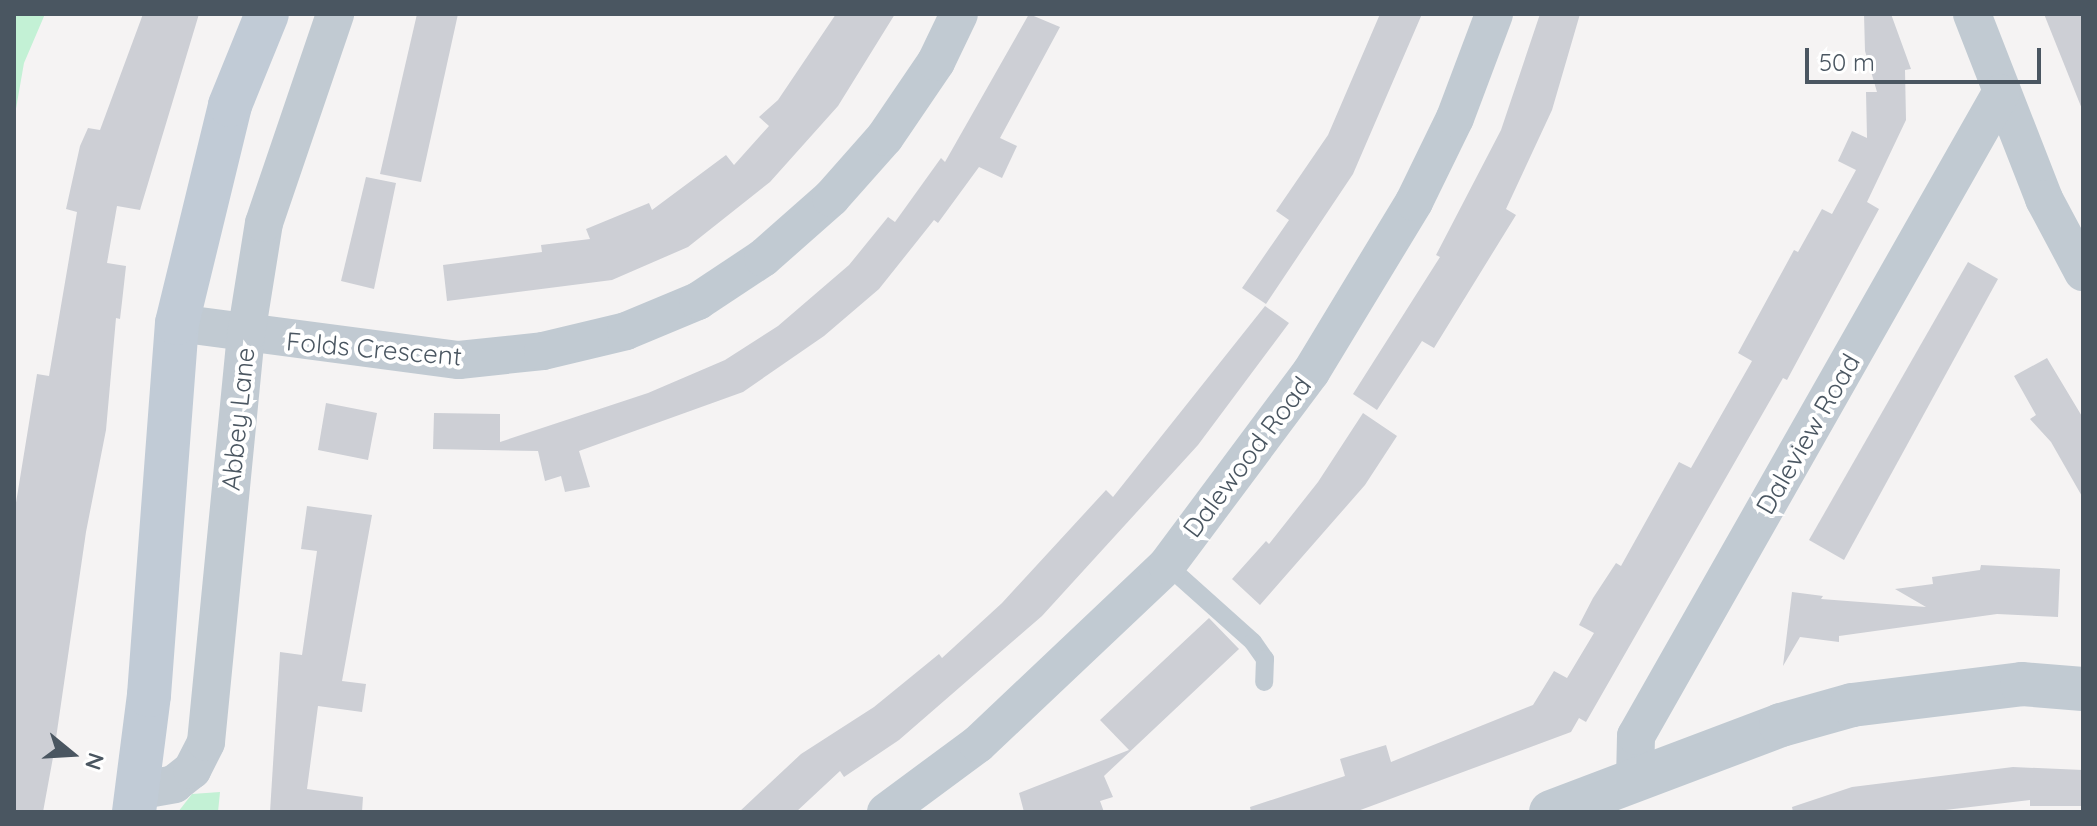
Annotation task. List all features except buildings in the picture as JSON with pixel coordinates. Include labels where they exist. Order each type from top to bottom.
[{"type":"main road","name":"Abbey Lane","points":[[135,802],[149,695],[177,323],[230,105],[267,14]]},
{"type":"street","name":"Abbey Lane","points":[[135,802],[174,784],[192,770],[206,742],[246,335],[264,223],[335,14]]},
{"type":"street","name":"Folds Crescent","points":[[177,323],[246,335],[459,360],[543,351],[626,331],[698,301],[763,258],[831,198],[885,137],[936,62],[959,14]]},
{"type":"street","name":"Dalewood Road","points":[[886,812],[978,744],[1167,565],[1311,372],[1414,202],[1455,118],[1494,14]]},
{"type":"street","points":[[1972,14],[2044,199],[2083,272]]},
{"type":"street","name":"Daleview Road","points":[[1635,780],[1636,736],[2001,93]]},
{"type":"street","points":[[1551,812],[1781,725],[1852,705],[2022,684],[2083,689]]},
{"type":"lane","points":[[1167,565],[1253,642],[1265,659],[1264,682]]},
{"type":"green space","points":[[14,14],[45,14],[24,63],[14,120]]},
{"type":"green space","points":[[220,792],[218,812],[178,812],[192,794]]}]
